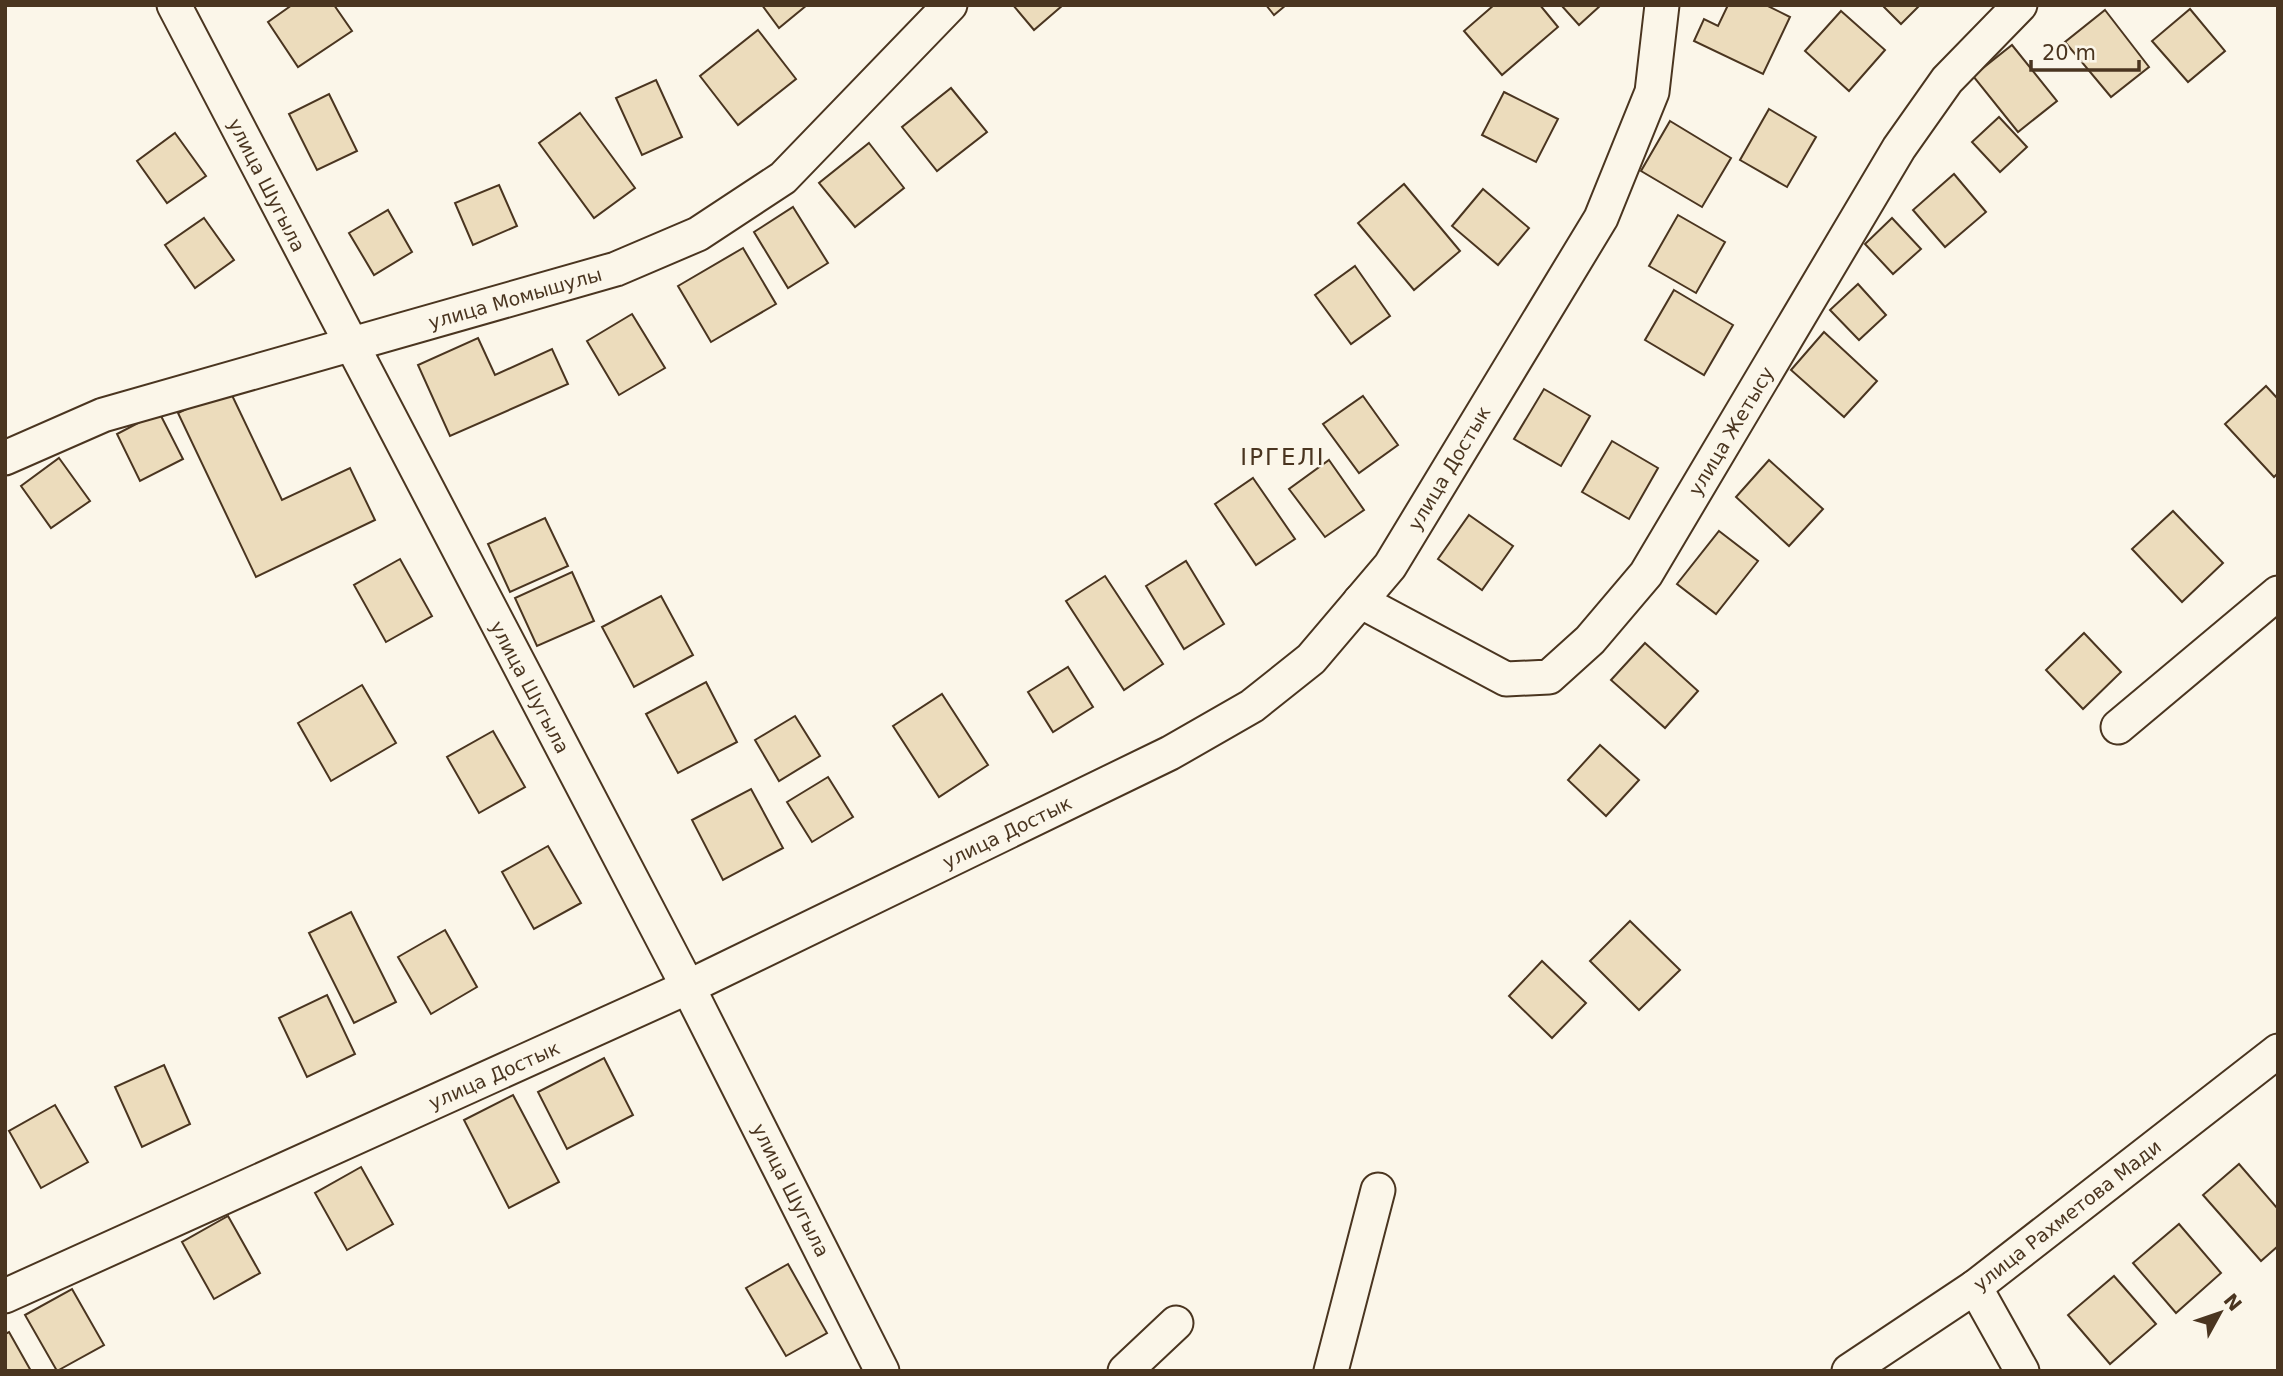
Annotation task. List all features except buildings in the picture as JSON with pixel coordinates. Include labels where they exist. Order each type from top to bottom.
[{"type":"street","name":"улица Шугыла","points":[[174,5],[688,987],[883,1371]]},
{"type":"street","name":"улица Момышулы","points":[[5,458],[103,415],[616,269],[698,234],[783,178],[950,5]]},
{"type":"street","name":"улица Достык","points":[[5,1296],[688,987],[1170,753],[1252,706],[1311,659],[1390,566],[1601,219],[1652,92],[1662,5]]},
{"type":"street","name":"улица Жетысу","points":[[1360,601],[1506,679],[1549,677],[1590,640],[1646,574],[1899,148],[1947,80],[2020,5]]},
{"type":"street","points":[[2118,727],[2278,593]]},
{"type":"street","name":"улица Рахметова Мади","points":[[1849,1371],[1975,1287],[2278,1051]]},
{"type":"street","points":[[1331,1371],[1378,1190]]},
{"type":"street","points":[[1975,1287],[2022,1371]]},
{"type":"street","points":[[1125,1371],[1175,1323]]},
{"type":"district","name":"ІРГЕЛІ","points":[[1283,457]]}]
